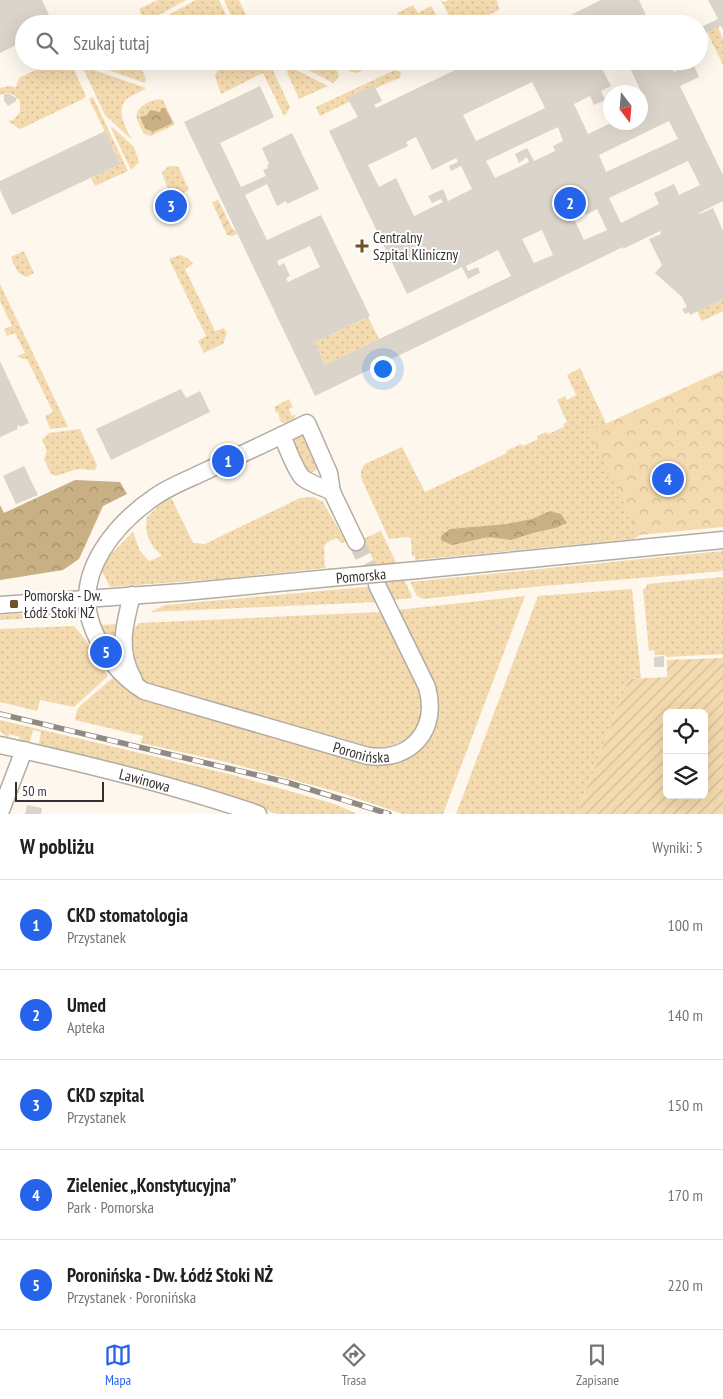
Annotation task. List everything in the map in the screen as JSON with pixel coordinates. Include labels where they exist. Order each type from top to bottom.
[{"type":"street","name":"Poronińska","points":[[332,492],[329,473],[307,423],[166,490],[123,525],[98,555],[93,567],[87,598],[90,620],[95,634],[118,670],[127,680],[138,688],[152,694],[368,756],[380,758],[392,756],[402,753],[419,740],[429,719],[430,698],[427,687],[377,585]]},
{"type":"street","points":[[282,435],[301,476],[332,492],[356,542]]},
{"type":"street","name":"Pomorska","points":[[0,605],[132,596],[723,540]]},
{"type":"street","points":[[132,596],[123,646],[127,666],[138,688]]},
{"type":"street","name":"Lawinowa","points":[[0,745],[145,780],[227,803],[258,814]]},
{"type":"street","points":[[0,813],[24,750]]},
{"type":"green space","points":[[158,0],[186,0],[159,15],[142,15],[139,9]]},
{"type":"green space","points":[[196,0],[219,0],[226,15],[168,15]]},
{"type":"green space","points":[[224,0],[239,0],[246,15],[231,15]]},
{"type":"green space","points":[[428,0],[436,15],[398,15],[397,13],[413,5],[418,13],[431,6]]},
{"type":"green space","points":[[441,0],[444,2],[448,0],[497,0],[499,10],[489,15],[448,15]]},
{"type":"green space","points":[[718,27],[723,39],[723,65],[708,34],[708,32]]},
{"type":"green space","points":[[35,70],[74,70],[86,96],[20,129],[8,121],[13,120],[20,112],[20,101],[11,94],[0,95],[0,88],[16,87],[19,78]]},
{"type":"green space","points":[[84,70],[94,70],[146,88],[128,98],[122,108],[122,119],[132,140],[105,115]]},
{"type":"green space","points":[[108,70],[142,70],[146,79],[145,83]]},
{"type":"green space","points":[[218,70],[273,70],[290,107],[284,116],[263,73],[221,94],[215,76]]},
{"type":"green space","points":[[287,70],[296,70],[328,86],[299,99]]},
{"type":"green space","points":[[308,70],[336,70],[339,75],[333,83]]},
{"type":"green space","points":[[349,70],[363,70],[357,73]]},
{"type":"green space","points":[[395,70],[400,72],[399,78],[376,88],[374,86],[348,99],[349,102],[320,116],[316,107]]},
{"type":"green space","points":[[93,97],[128,171],[95,186],[91,178],[120,163],[89,99]]},
{"type":"green space","points":[[160,99],[163,100],[174,125],[151,136],[144,134],[138,123],[138,111],[148,103]]},
{"type":"green space","points":[[161,108],[165,108],[172,121],[171,124],[153,132],[145,128],[140,117],[147,115],[150,110],[160,112]]},
{"type":"green space","points":[[111,128],[134,147],[139,162],[131,170]]},
{"type":"green space","points":[[171,166],[179,168],[189,190],[172,199],[162,173]]},
{"type":"green space","points":[[218,200],[233,230],[237,234],[227,235],[212,202]]},
{"type":"green space","points":[[24,251],[34,273],[27,277],[15,267],[11,257]]},
{"type":"green space","points":[[180,255],[189,259],[193,264],[185,269],[215,331],[224,328],[227,333],[223,344],[204,353],[198,341],[206,336],[169,259]]},
{"type":"green space","points":[[0,284],[68,427],[50,429],[45,416],[53,412],[27,359],[17,356],[25,353],[15,333],[7,336],[4,329],[12,326],[0,301]]},
{"type":"green space","points":[[723,299],[723,311],[702,321],[697,311]]},
{"type":"green space","points":[[368,317],[379,339],[325,365],[315,342]]},
{"type":"green space","points":[[580,368],[637,489],[643,533],[634,539],[415,560],[415,556],[412,556],[411,539],[408,537],[389,539],[361,478],[361,470],[365,464],[402,447],[425,492],[507,453],[506,451],[538,439],[537,436],[546,432],[548,434],[564,427],[563,424],[567,422],[557,400],[565,396],[567,400],[576,395],[567,375]]},
{"type":"green space","points":[[723,370],[723,527],[639,535],[590,431]]},
{"type":"green space","points":[[289,399],[293,407],[289,409],[292,416],[296,414],[293,421],[284,423],[280,421],[278,412],[276,413],[274,407]]},
{"type":"green space","points":[[80,429],[97,465],[95,470],[77,469],[56,476],[51,474],[44,459],[47,451],[42,440],[49,433]]},
{"type":"green space","points":[[303,434],[318,468],[313,472],[303,469],[292,438]]},
{"type":"green space","points":[[75,480],[120,482],[127,494],[103,506],[79,559],[63,570],[0,580],[0,505],[4,513]]},
{"type":"green space","points":[[170,495],[193,543],[205,544],[300,498],[313,497],[323,502],[346,542],[341,543],[337,538],[324,546],[326,568],[110,587],[101,569],[104,561],[133,532],[140,551],[149,561],[162,556],[149,539],[146,523],[147,517]]},
{"type":"green space","points":[[550,511],[561,514],[567,523],[511,540],[488,537],[452,545],[441,540],[441,536],[450,529],[507,524],[532,519]]},
{"type":"green space","points":[[381,531],[412,598],[393,600],[363,539]]},
{"type":"green space","points":[[723,551],[723,571],[532,587],[424,599],[417,596],[410,582]]},
{"type":"green space","points":[[723,577],[723,654],[667,657],[665,655],[655,655],[654,650],[649,651],[643,589],[646,588],[647,584]]},
{"type":"green space","points":[[367,587],[377,602],[150,612],[165,605]]},
{"type":"green space","points":[[632,589],[641,678],[629,679],[577,814],[456,814],[538,596]]},
{"type":"green space","points":[[525,596],[443,814],[403,814],[338,792],[230,763],[141,743],[143,736],[75,720],[77,710],[81,705],[115,676],[125,688],[150,702],[372,765],[398,761],[410,756],[427,738],[433,727],[437,700],[397,610]]},
{"type":"green space","points":[[42,612],[69,617],[0,620],[0,615]]},
{"type":"green space","points":[[381,612],[422,698],[421,721],[413,735],[400,745],[376,750],[150,685],[141,677],[133,665],[131,637],[139,623]]},
{"type":"green space","points":[[117,624],[121,665],[103,637],[99,625]]},
{"type":"green space","points":[[74,626],[85,639],[108,676],[74,707],[40,700],[37,711],[0,702],[0,629]]},
{"type":"green space","points":[[723,658],[723,814],[577,814],[629,679],[667,677],[667,660]]},
{"type":"green space","points":[[0,720],[233,775],[335,804],[357,814],[277,814],[227,797],[38,748],[41,732],[33,730],[30,742],[19,740],[20,737],[9,734],[8,738],[0,731]]},
{"type":"building","points":[[0,0],[42,0],[49,15],[15,15],[15,46],[0,53]]},
{"type":"building","points":[[601,0],[639,0],[646,15],[571,15]]},
{"type":"building","points":[[708,0],[723,0],[723,30],[721,26],[708,32],[708,24],[718,19]]},
{"type":"building","points":[[455,70],[603,70],[610,85],[603,85],[603,90],[601,91],[603,101],[594,105],[590,96],[574,104],[588,134],[603,127],[603,130],[648,130],[648,85],[638,85],[631,70],[673,70],[674,72],[678,70],[696,70],[699,77],[680,86],[723,175],[723,201],[699,213],[713,208],[723,231],[723,299],[690,315],[689,312],[685,314],[682,309],[687,307],[682,297],[655,273],[662,265],[649,239],[661,234],[660,231],[623,249],[623,247],[315,396],[184,122],[260,86],[274,117],[220,143],[241,187],[266,176],[263,170],[268,168],[269,164],[262,148],[292,133],[319,189],[287,204],[286,201],[277,206],[267,184],[245,195],[267,240],[321,215],[370,316],[315,342],[325,365],[511,276],[498,250],[466,266],[468,271],[478,267],[480,273],[468,279],[462,267],[407,294],[329,131],[358,117],[347,98],[374,85],[382,101],[374,105],[376,108]],"holes":[[[532,82],[545,108],[476,141],[463,115]],[[669,121],[678,139],[606,172],[599,155]],[[558,127],[563,141],[553,146],[555,151],[534,161],[527,148],[515,154],[519,163],[527,157],[529,162],[495,178],[486,161]],[[416,137],[432,170],[456,158],[458,162],[449,166],[451,171],[461,166],[472,189],[448,201],[443,189],[428,196],[432,203],[441,199],[443,202],[414,216],[396,178],[379,187],[368,165],[408,146],[406,142]],[[688,161],[700,185],[679,195],[674,184],[654,193],[659,204],[621,223],[609,198]],[[597,209],[607,230],[584,240],[572,215],[583,210],[586,215]],[[542,230],[553,255],[534,263],[522,239]],[[310,246],[320,267],[288,282],[286,278],[290,276],[284,263],[279,266],[277,261]]]},
{"type":"building","points":[[4,94],[17,98],[15,102],[8,106],[4,101]]},
{"type":"building","points":[[105,131],[120,164],[12,215],[0,190],[0,181]]},
{"type":"building","points":[[0,361],[29,423],[20,427],[19,425],[17,426],[18,429],[0,437]]},
{"type":"building","points":[[181,389],[186,398],[200,391],[210,412],[111,460],[96,429]]},
{"type":"building","points":[[24,466],[38,495],[16,504],[3,476]]},
{"type":"building","points":[[664,656],[664,667],[654,667],[654,657]]},
{"type":"building","points":[[27,805],[42,808],[41,814],[25,814]]},
{"type":"tunnel","points":[[356,542],[377,585]]},
{"type":"railway","points":[[0,714],[286,782],[389,814]]},
{"type":"place","name":"Umed","points":[[570,203]]},
{"type":"place","name":"CKD szpital","points":[[171,206]]},
{"type":"place","name":"Centralny Szpital Kliniczny","points":[[362,246]]},
{"type":"place","name":"CKD stomatologia","points":[[228,461]]},
{"type":"place","name":"Zieleniec „Konstytucyjna”","points":[[668,479]]},
{"type":"place","name":"Pomorska - Dw. Łódź Stoki NŻ","points":[[14,604]]},
{"type":"place","name":"Poronińska - Dw. Łódź Stoki NŻ","points":[[106,652]]}]
